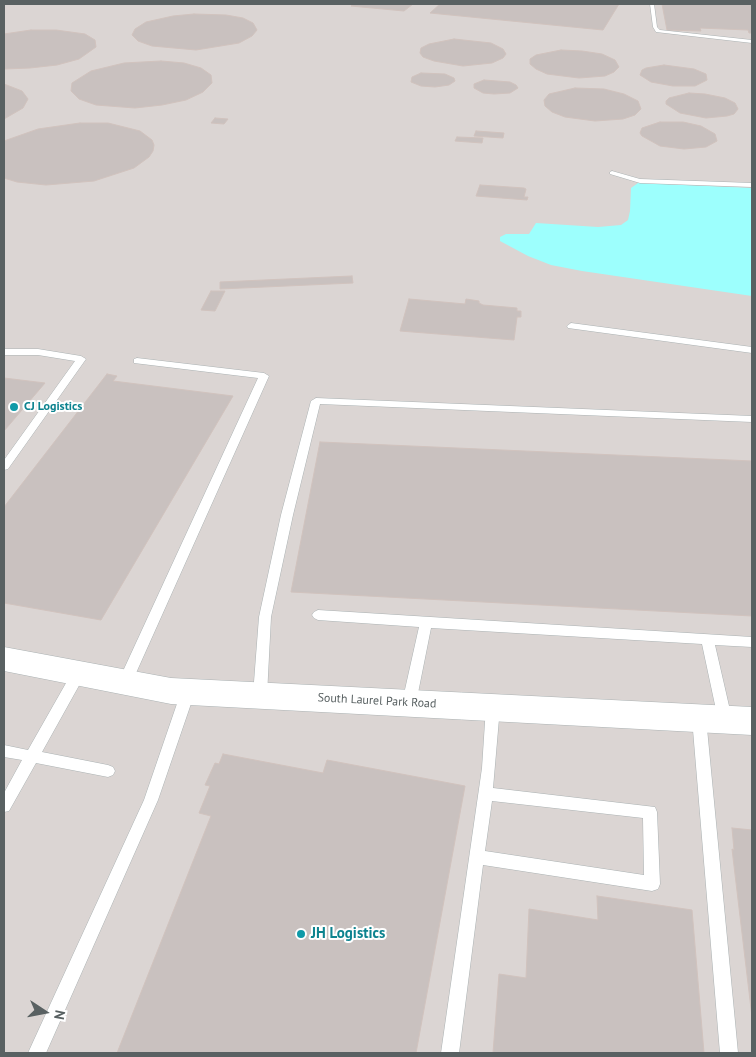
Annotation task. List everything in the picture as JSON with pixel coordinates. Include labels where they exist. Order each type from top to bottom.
[{"type":"street","name":"South Laurel Park Road","points":[[4,659],[170,691],[725,720]]},
{"type":"lane","points":[[652,4],[655,27],[658,31],[752,42]]},
{"type":"lane","points":[[612,173],[640,181],[752,185]]},
{"type":"lane","points":[[570,326],[752,350]]},
{"type":"lane","points":[[4,352],[38,352],[81,359],[4,467]]},
{"type":"lane","points":[[125,682],[264,376],[137,361]]},
{"type":"lane","points":[[260,695],[265,617],[287,515],[316,401],[752,419]]},
{"type":"lane","points":[[318,615],[752,642]]},
{"type":"lane","points":[[409,703],[426,623]]},
{"type":"lane","points":[[708,640],[725,720],[729,1053]]},
{"type":"lane","points":[[4,806],[79,674]]},
{"type":"lane","points":[[37,1053],[152,800],[188,692]]},
{"type":"lane","points":[[450,1053],[486,794],[493,708]]},
{"type":"lane","points":[[4,751],[108,771]]},
{"type":"lane","points":[[476,857],[652,884],[650,812],[486,794]]},
{"type":"shaded area","points":[[4,4],[752,4],[752,1053],[4,1053]]},
{"type":"water","points":[[638,183],[752,188],[752,296],[551,265],[528,256],[500,241],[500,237],[506,234],[529,234],[536,223],[598,227],[621,225],[628,220],[631,188]]},
{"type":"building","points":[[354,4],[413,4],[404,11],[351,6]]},
{"type":"building","points":[[440,4],[619,4],[603,30],[430,13]]},
{"type":"building","points":[[662,4],[752,4],[752,33],[749,33],[748,30],[700,28],[701,31],[667,30]]},
{"type":"building","points":[[194,14],[226,15],[243,18],[253,23],[257,30],[252,36],[239,43],[196,50],[152,46],[138,41],[132,35],[135,29],[146,22]]},
{"type":"building","points":[[31,30],[56,30],[85,34],[95,40],[96,47],[79,59],[57,65],[4,69],[4,34]]},
{"type":"building","points":[[454,39],[491,43],[503,49],[506,54],[503,58],[492,63],[463,66],[434,61],[423,57],[420,53],[421,48],[429,44]]},
{"type":"building","points":[[561,50],[602,54],[615,60],[619,67],[614,72],[605,76],[579,78],[547,74],[530,64],[530,59],[536,55]]},
{"type":"building","points":[[161,61],[184,63],[201,68],[211,75],[212,83],[203,92],[186,100],[135,108],[96,105],[79,99],[71,91],[72,83],[91,71],[124,63]]},
{"type":"building","points":[[664,65],[694,69],[706,74],[707,80],[695,86],[673,86],[651,82],[640,75],[642,70],[646,68]]},
{"type":"building","points":[[421,73],[445,74],[454,78],[455,81],[449,85],[435,87],[421,86],[411,82],[412,77]]},
{"type":"building","points":[[484,80],[510,82],[518,88],[510,93],[483,93],[474,88],[474,84]]},
{"type":"building","points":[[4,84],[22,91],[28,99],[23,108],[4,119]]},
{"type":"building","points":[[575,88],[604,89],[624,94],[638,101],[641,109],[635,115],[623,119],[595,121],[565,117],[552,112],[545,106],[544,100],[549,94]]},
{"type":"building","points":[[689,93],[725,98],[735,103],[738,109],[734,114],[727,116],[706,118],[680,113],[666,104],[669,98]]},
{"type":"building","points":[[215,118],[228,119],[224,124],[211,123]]},
{"type":"building","points":[[660,122],[683,122],[701,126],[715,134],[717,141],[706,147],[684,149],[660,146],[640,133],[642,128]]},
{"type":"building","points":[[80,123],[108,123],[140,131],[152,140],[154,145],[153,151],[149,157],[134,168],[94,181],[46,185],[17,182],[4,178],[4,141],[38,129]]},
{"type":"building","points":[[476,131],[504,133],[503,138],[474,136]]},
{"type":"building","points":[[457,137],[483,138],[482,143],[455,141]]},
{"type":"building","points":[[480,185],[524,188],[526,189],[524,197],[528,197],[527,200],[476,196]]},
{"type":"building","points":[[352,276],[353,283],[220,289],[220,282]]},
{"type":"building","points":[[211,291],[225,291],[215,311],[201,310]]},
{"type":"building","points":[[409,299],[465,304],[466,299],[479,301],[483,305],[517,308],[517,311],[521,311],[521,317],[517,317],[514,340],[400,331]]},
{"type":"building","points":[[107,374],[117,376],[113,381],[233,396],[101,620],[4,603],[4,507]]},
{"type":"building","name":"CJ Logistics","points":[[4,378],[45,383],[4,431]]},
{"type":"building","points":[[320,442],[752,461],[752,616],[291,592]]},
{"type":"building","name":"JH Logistics","points":[[223,754],[323,773],[327,760],[465,786],[416,1053],[117,1053],[211,816],[199,813],[210,786],[205,785],[215,763],[219,764]]},
{"type":"building","points":[[732,828],[752,830],[752,1017],[732,849],[734,850]]},
{"type":"building","points":[[597,896],[692,910],[704,1053],[493,1053],[499,974],[526,978],[529,909],[598,920]]},
{"type":"place","name":"CJ Logistics","points":[[14,407]]},
{"type":"place","name":"JH Logistics","points":[[301,934]]}]
